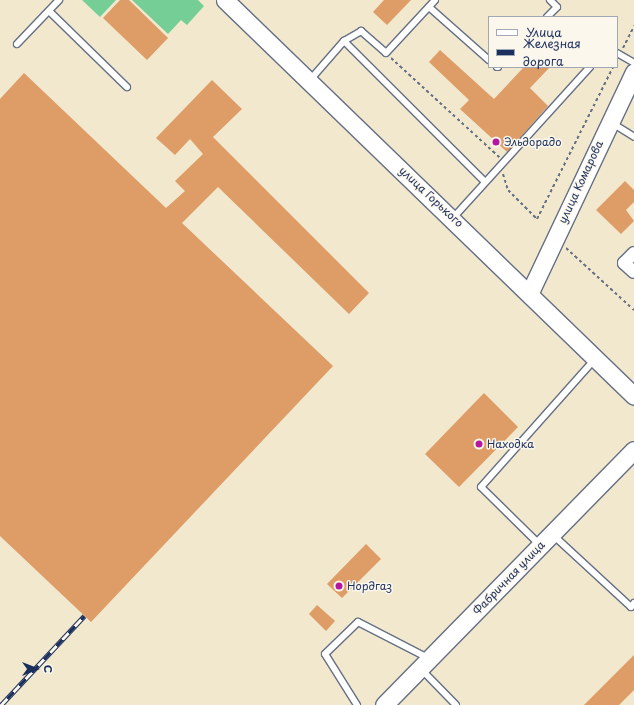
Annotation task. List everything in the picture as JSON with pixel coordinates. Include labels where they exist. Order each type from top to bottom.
[{"type":"main road","name":"улица Горького","points":[[225,0],[308,82],[530,292],[597,357],[634,396]]},
{"type":"main road","name":"улица Комарова","points":[[530,292],[609,121],[634,72]]},
{"type":"main road","name":"Фабричная улица","points":[[384,705],[634,450]]},
{"type":"street","points":[[634,253],[624,263],[634,272]]},
{"type":"lane","points":[[17,44],[59,0]]},
{"type":"lane","points":[[308,82],[344,41],[361,31],[386,53],[435,0]]},
{"type":"lane","points":[[548,16],[557,7],[550,0]]},
{"type":"lane","points":[[429,7],[488,59]]},
{"type":"lane","points":[[49,11],[126,87]]},
{"type":"lane","points":[[344,41],[485,182]]},
{"type":"lane","points":[[618,54],[634,63]]},
{"type":"lane","points":[[453,218],[589,68]]},
{"type":"lane","points":[[609,121],[633,135]]},
{"type":"lane","points":[[597,357],[481,487],[631,607],[634,603]]},
{"type":"lane","points":[[357,705],[325,654],[358,622],[425,663],[456,705]]},
{"type":"path","points":[[618,54],[634,26]]},
{"type":"path","points":[[386,53],[498,156],[508,190],[537,219],[612,68]]},
{"type":"path","points":[[564,246],[634,310]]},
{"type":"green space","points":[[82,0],[116,0],[100,17]]},
{"type":"green space","points":[[132,0],[198,0],[204,6],[187,25],[181,20],[168,34]]},
{"type":"building","points":[[120,0],[129,0],[168,38],[147,60],[103,18]]},
{"type":"building","points":[[384,0],[411,0],[387,25],[373,12]]},
{"type":"building","points":[[440,50],[494,99],[523,68],[549,68],[530,88],[548,106],[507,152],[460,109],[469,100],[429,62]]},
{"type":"building","points":[[24,73],[166,208],[185,191],[175,181],[203,154],[190,139],[175,155],[156,138],[212,80],[242,109],[213,137],[369,293],[349,314],[218,187],[182,223],[333,366],[91,622],[0,536],[0,99]]},
{"type":"building","points":[[625,181],[634,190],[634,202],[626,210],[634,221],[621,234],[596,210]]},
{"type":"building","points":[[484,393],[518,427],[459,487],[425,454]]},
{"type":"building","points":[[366,544],[381,559],[342,598],[327,584]]},
{"type":"building","points":[[317,605],[335,621],[326,631],[309,614]]},
{"type":"building","points":[[634,655],[634,690],[619,705],[584,705]]},
{"type":"railway","points":[[1,705],[84,616]]},
{"type":"place","name":"Эльдорадо","points":[[496,142]]},
{"type":"place","name":"Находка","points":[[479,444]]},
{"type":"place","name":"Нордгаз","points":[[339,586]]}]
